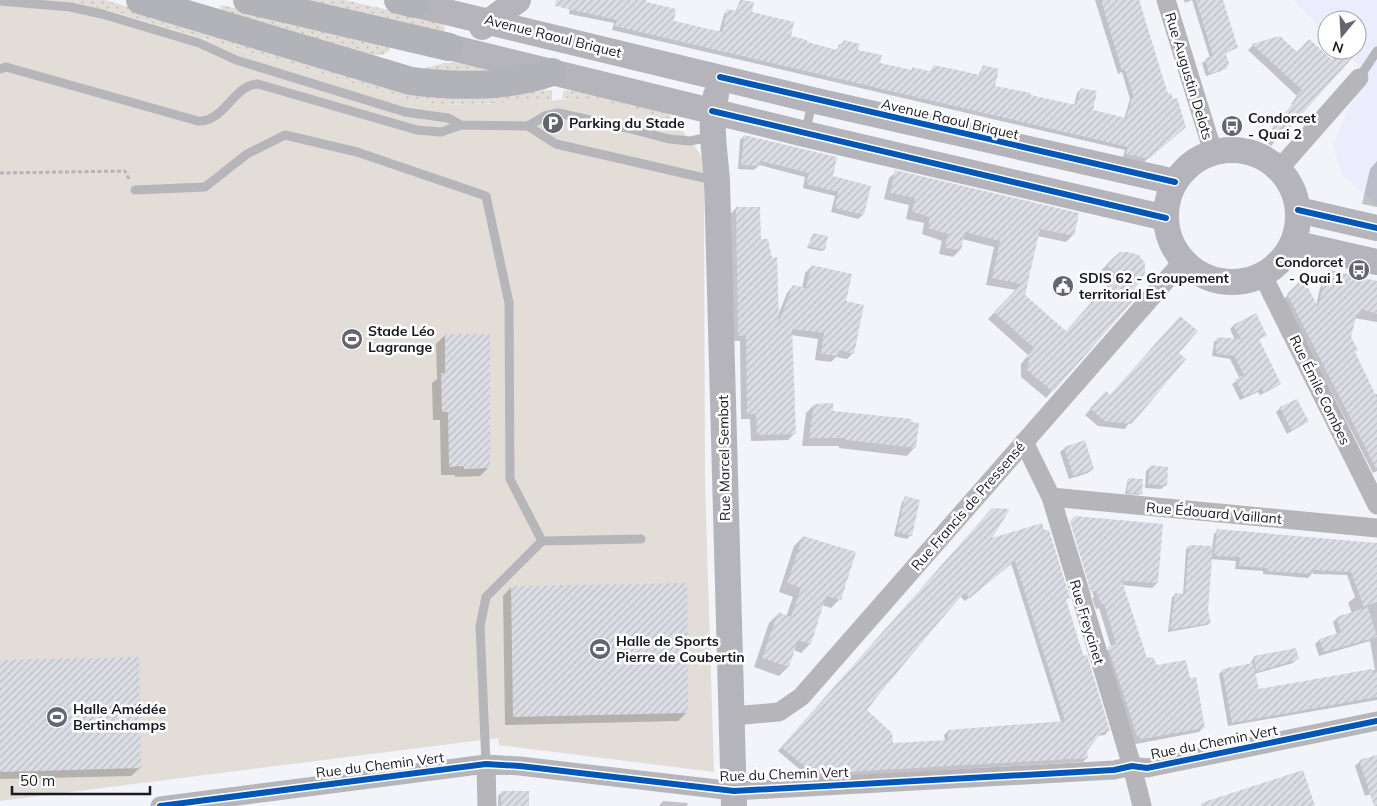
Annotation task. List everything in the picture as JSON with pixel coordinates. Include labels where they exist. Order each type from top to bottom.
[{"type":"highway","points":[[140,0],[411,80],[451,86],[533,78],[540,69]]},
{"type":"highway","points":[[247,0],[449,47]]},
{"type":"highway","points":[[366,68],[396,66],[449,47]]},
{"type":"main road","points":[[449,47],[488,11],[518,0]]},
{"type":"main road","name":"Avenue Raoul Briquet","points":[[412,1],[488,11],[720,77],[812,100],[1175,182]]},
{"type":"main road","points":[[488,11],[540,69]]},
{"type":"main road","points":[[449,47],[805,134],[1166,218]]},
{"type":"main road","points":[[712,111],[720,77]]},
{"type":"main road","name":"Rue Marcel Sembat","points":[[712,111],[717,181],[734,799]]},
{"type":"main road","points":[[1231,150],[1248,152],[1265,158],[1279,169],[1295,195],[1298,210],[1297,229],[1293,243],[1274,266],[1262,274],[1246,280],[1221,280],[1197,271],[1184,260],[1175,248],[1169,233],[1166,218],[1167,205],[1175,182],[1192,164],[1213,152],[1231,150]]},
{"type":"main road","points":[[1298,210],[1377,228]]},
{"type":"main road","points":[[1293,243],[1377,262]]},
{"type":"street","name":"Rue Augustin Delots","points":[[1166,0],[1213,152]]},
{"type":"street","points":[[1279,169],[1360,78]]},
{"type":"street","name":"Rue Francis de Pressensé","points":[[733,716],[780,712],[792,705],[1184,260]]},
{"type":"street","name":"Rue Émile Combes","points":[[1262,274],[1377,505]]},
{"type":"street","name":"Rue Freycinet","points":[[1024,442],[1051,497],[1132,766],[1142,806]]},
{"type":"street","name":"Rue Édouard Vaillant","points":[[1051,497],[1377,528]]},
{"type":"street","name":"Rue du Chemin Vert","points":[[160,806],[486,764],[520,766],[734,799],[1114,770],[1132,766],[1147,768],[1377,721]]},
{"type":"street","points":[[486,764],[487,806]]},
{"type":"lane","points":[[0,1],[70,7],[102,14],[198,43],[236,60],[348,95],[405,112],[448,118],[460,125]]},
{"type":"lane","points":[[1360,78],[1377,51]]},
{"type":"lane","points":[[0,69],[6,67],[198,121],[212,119],[247,88],[258,84],[400,126],[441,132],[460,125],[528,126],[545,116],[558,113],[669,140],[690,141],[713,137]]},
{"type":"lane","points":[[805,134],[812,100]]},
{"type":"lane","points":[[528,126],[556,144],[717,181]]},
{"type":"lane","points":[[135,190],[206,187],[247,154],[285,135],[357,152],[486,196],[509,304],[510,479],[542,541]]},
{"type":"lane","points":[[486,764],[480,626],[486,597],[542,541],[641,539]]},
{"type":"path","points":[[0,173],[125,171],[135,190]]},
{"type":"shaded area","name":"Stade Léo Lagrange","points":[[0,0],[61,0],[89,5],[413,101],[441,105],[552,101],[561,99],[588,100],[644,112],[655,117],[665,131],[677,124],[697,149],[705,171],[705,483],[714,772],[499,745],[498,738],[0,801]]},
{"type":"shaded area","points":[[61,0],[105,0],[183,24],[508,92],[550,90],[552,91],[552,101],[441,105],[413,101],[114,12]]},
{"type":"shaded area","points":[[291,0],[344,0],[442,22],[445,28],[443,33]]},
{"type":"shaded area","points":[[1293,0],[1377,0],[1377,205],[1341,174],[1333,145],[1349,107],[1371,78],[1353,60],[1367,60],[1367,10],[1317,10],[1317,24]]},
{"type":"shaded area","points":[[221,5],[386,44],[390,50],[382,55],[364,55],[219,13]]},
{"type":"shaded area","points":[[466,62],[492,68],[493,73],[463,77],[422,69],[444,63]]},
{"type":"shaded area","points":[[564,90],[580,91],[667,112],[677,124],[665,131],[654,116],[640,111],[593,101],[562,98]]},
{"type":"building","points":[[556,0],[646,0],[646,2],[676,9],[674,21],[722,32],[727,9],[737,11],[740,0],[754,2],[752,12],[794,22],[791,36],[807,40],[807,42],[837,50],[839,44],[843,45],[844,40],[860,44],[858,50],[882,55],[880,63],[912,70],[912,67],[932,72],[934,65],[980,75],[983,65],[999,69],[995,86],[1076,105],[1081,88],[1097,91],[1093,110],[1126,118],[1133,95],[1125,70],[1122,71],[1101,0],[1139,0],[1168,94],[1171,93],[1173,99],[1177,98],[1186,127],[1149,159],[1126,154],[1128,147],[615,26],[617,20],[555,6]]},
{"type":"building","points":[[1196,0],[1223,0],[1238,48],[1225,52],[1229,63],[1226,69],[1209,74],[1205,58],[1213,56]]},
{"type":"building","points":[[1280,36],[1297,52],[1309,39],[1317,46],[1317,60],[1350,60],[1278,141],[1268,133],[1297,99],[1295,97],[1302,90],[1252,44]]},
{"type":"building","points":[[744,135],[837,157],[833,176],[871,186],[864,215],[835,208],[838,192],[806,184],[809,173],[761,161],[760,166],[741,165]]},
{"type":"building","points":[[895,170],[1079,213],[1074,236],[1040,229],[1025,295],[1066,331],[1116,274],[1106,265],[1120,252],[1139,255],[1145,263],[1145,273],[1134,290],[1139,294],[1053,392],[1027,370],[1029,359],[1027,357],[1034,348],[994,312],[1021,284],[992,278],[1000,241],[965,232],[961,250],[945,248],[948,234],[928,228],[930,217],[912,212],[915,198],[890,193]]},
{"type":"building","points":[[736,207],[760,207],[761,239],[768,239],[772,258],[777,257],[779,322],[793,285],[806,288],[811,265],[852,274],[846,301],[864,305],[854,354],[839,350],[838,356],[821,354],[824,333],[792,329],[796,434],[757,435],[756,414],[747,414],[746,335],[738,336]]},
{"type":"building","points":[[813,233],[828,236],[825,250],[808,246]]},
{"type":"building","points":[[1330,270],[1377,281],[1377,314],[1361,309],[1360,314],[1357,313],[1351,337],[1358,350],[1355,352],[1377,398],[1377,470],[1287,294],[1303,278],[1318,307],[1324,282],[1327,283]]},
{"type":"building","points":[[1256,313],[1267,336],[1259,339],[1281,384],[1264,392],[1262,389],[1244,397],[1235,379],[1244,375],[1234,356],[1215,353],[1217,337],[1241,339],[1233,325]]},
{"type":"building","points":[[1180,316],[1198,331],[1179,353],[1186,359],[1132,424],[1104,421],[1090,408],[1106,391],[1110,395]]},
{"type":"building","points":[[445,334],[490,334],[490,468],[464,469],[463,466],[449,467],[448,412],[442,412],[441,373],[445,373]]},
{"type":"building","points":[[1297,399],[1309,422],[1291,430],[1280,407]]},
{"type":"building","points":[[833,403],[833,411],[912,419],[911,422],[919,423],[916,448],[846,440],[846,438],[809,438],[814,404]]},
{"type":"building","points":[[1085,440],[1094,469],[1073,476],[1064,447]]},
{"type":"building","points":[[1150,465],[1168,467],[1167,486],[1148,484]]},
{"type":"building","points":[[1128,478],[1143,479],[1142,494],[1127,493]]},
{"type":"building","points":[[905,496],[920,500],[912,536],[897,532]]},
{"type":"building","points":[[992,508],[1010,509],[992,538],[1042,523],[1044,530],[1049,530],[1070,598],[1066,599],[1083,656],[1087,655],[1110,731],[1101,733],[1087,751],[1088,758],[814,774],[781,747]],"holes":[[[1015,561],[1065,721],[948,730],[948,740],[893,743],[892,733],[867,710],[900,667],[964,593],[970,598]]]},
{"type":"building","points":[[1075,516],[1163,524],[1158,583],[1122,581],[1147,658],[1153,657],[1157,665],[1186,660],[1190,678],[1196,677],[1205,728],[1142,739],[1137,736],[1108,647],[1116,644],[1104,604],[1101,604],[1096,591],[1091,592],[1070,521]]},
{"type":"building","points":[[1217,529],[1377,543],[1377,602],[1364,607],[1351,572],[1313,570],[1313,574],[1267,571],[1267,568],[1239,566],[1240,557],[1214,556]]},
{"type":"building","points":[[803,536],[856,552],[841,600],[826,596],[811,644],[798,640],[789,667],[762,658],[778,612],[791,617],[801,588],[787,583]]},
{"type":"building","points":[[1189,545],[1213,546],[1208,611],[1211,623],[1170,630],[1175,593],[1185,594]]},
{"type":"building","name":"Halle de Sports Pierre de Coubertin","points":[[687,583],[688,713],[513,717],[511,586]]},
{"type":"building","points":[[1368,607],[1377,637],[1324,652],[1319,639],[1341,632],[1336,617]]},
{"type":"building","points":[[1296,648],[1299,659],[1256,672],[1254,656]]},
{"type":"building","points":[[139,657],[141,768],[0,772],[0,660]]},
{"type":"building","points":[[1253,663],[1259,689],[1372,669],[1373,673],[1377,672],[1377,697],[1232,723],[1222,669]]},
{"type":"building","points":[[1377,755],[1377,806],[1374,806],[1359,760]]},
{"type":"building","points":[[1303,770],[1315,806],[1201,806],[1201,803]]},
{"type":"building","points":[[501,791],[529,791],[529,806],[501,806]]},
{"type":"cycle path","points":[[720,77],[1175,182]]},
{"type":"cycle path","points":[[712,111],[1166,218]]},
{"type":"cycle path","points":[[1298,210],[1377,228]]},
{"type":"cycle path","points":[[160,806],[486,764],[520,766],[734,791],[1114,770],[1132,766],[1147,768],[1377,721]]},
{"type":"place","name":"Parking du Stade","points":[[553,123]]},
{"type":"place","name":"Condorcet - Quai 2","points":[[1232,126]]},
{"type":"place","name":"Condorcet - Quai 1","points":[[1359,270]]},
{"type":"place","name":"SDIS 62 - Groupement territorial Est","points":[[1063,286]]},
{"type":"place","name":"Stade Léo Lagrange","points":[[352,339]]},
{"type":"place","name":"Halle de Sports Pierre de Coubertin","points":[[600,649]]},
{"type":"place","name":"Halle Amédée Bertinchamps","points":[[57,717]]}]
